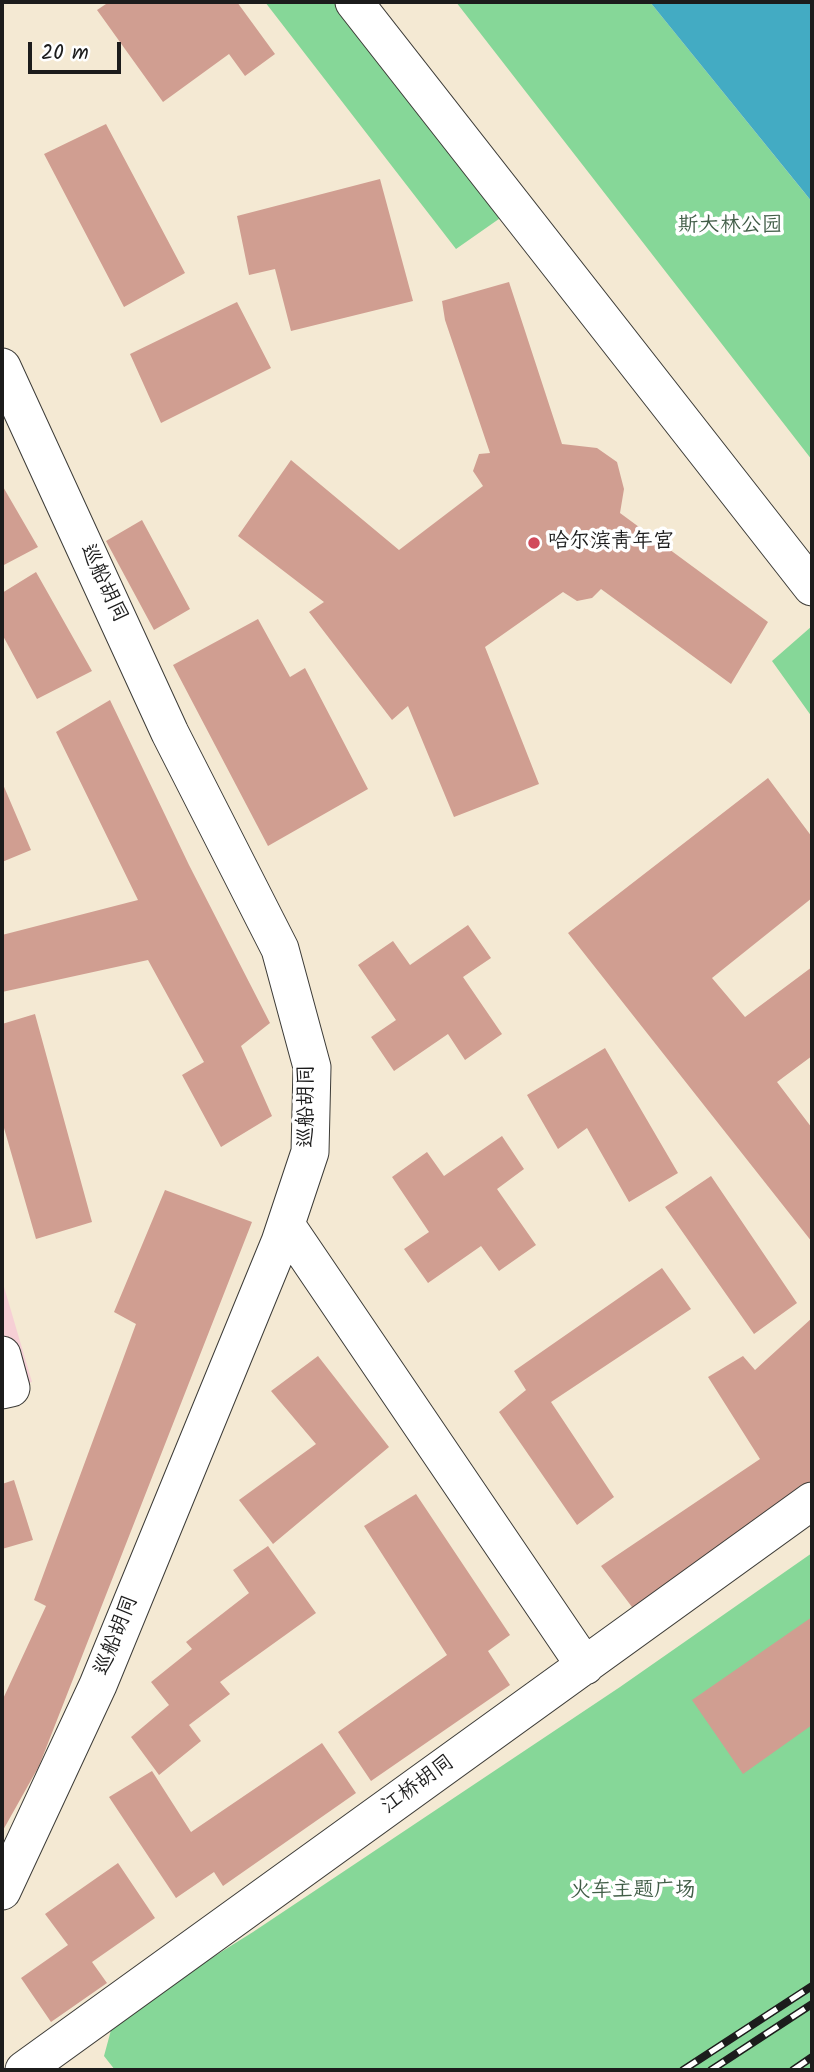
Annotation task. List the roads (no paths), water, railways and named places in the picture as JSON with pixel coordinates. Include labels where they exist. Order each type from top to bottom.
[{"type":"street","points":[[354,2],[812,587]]},
{"type":"street","name":"巡船胡同","points":[[2,367],[170,733],[280,949],[312,1067],[310,1152],[286,1225],[98,1685],[2,1891]]},
{"type":"street","points":[[286,1225],[585,1667]]},
{"type":"street","points":[[2,1355],[11,1388],[2,1390]]},
{"type":"street","name":"江桥胡同","points":[[24,2070],[812,1501]]},
{"type":"water","points":[[650,2],[812,2],[812,202],[804,192]]},
{"type":"railway","points":[[683,2070],[812,1986]]},
{"type":"railway","points":[[711,2070],[812,2004]]},
{"type":"railway","points":[[793,2070],[812,2057]]},
{"type":"place","name":"哈尔滨青年宫","points":[[534,543]]},
{"type":"park label","name":"斯大林公园","points":[[730,227]]},
{"type":"park label","name":"火车主题广场","points":[[633,1892]]}]
